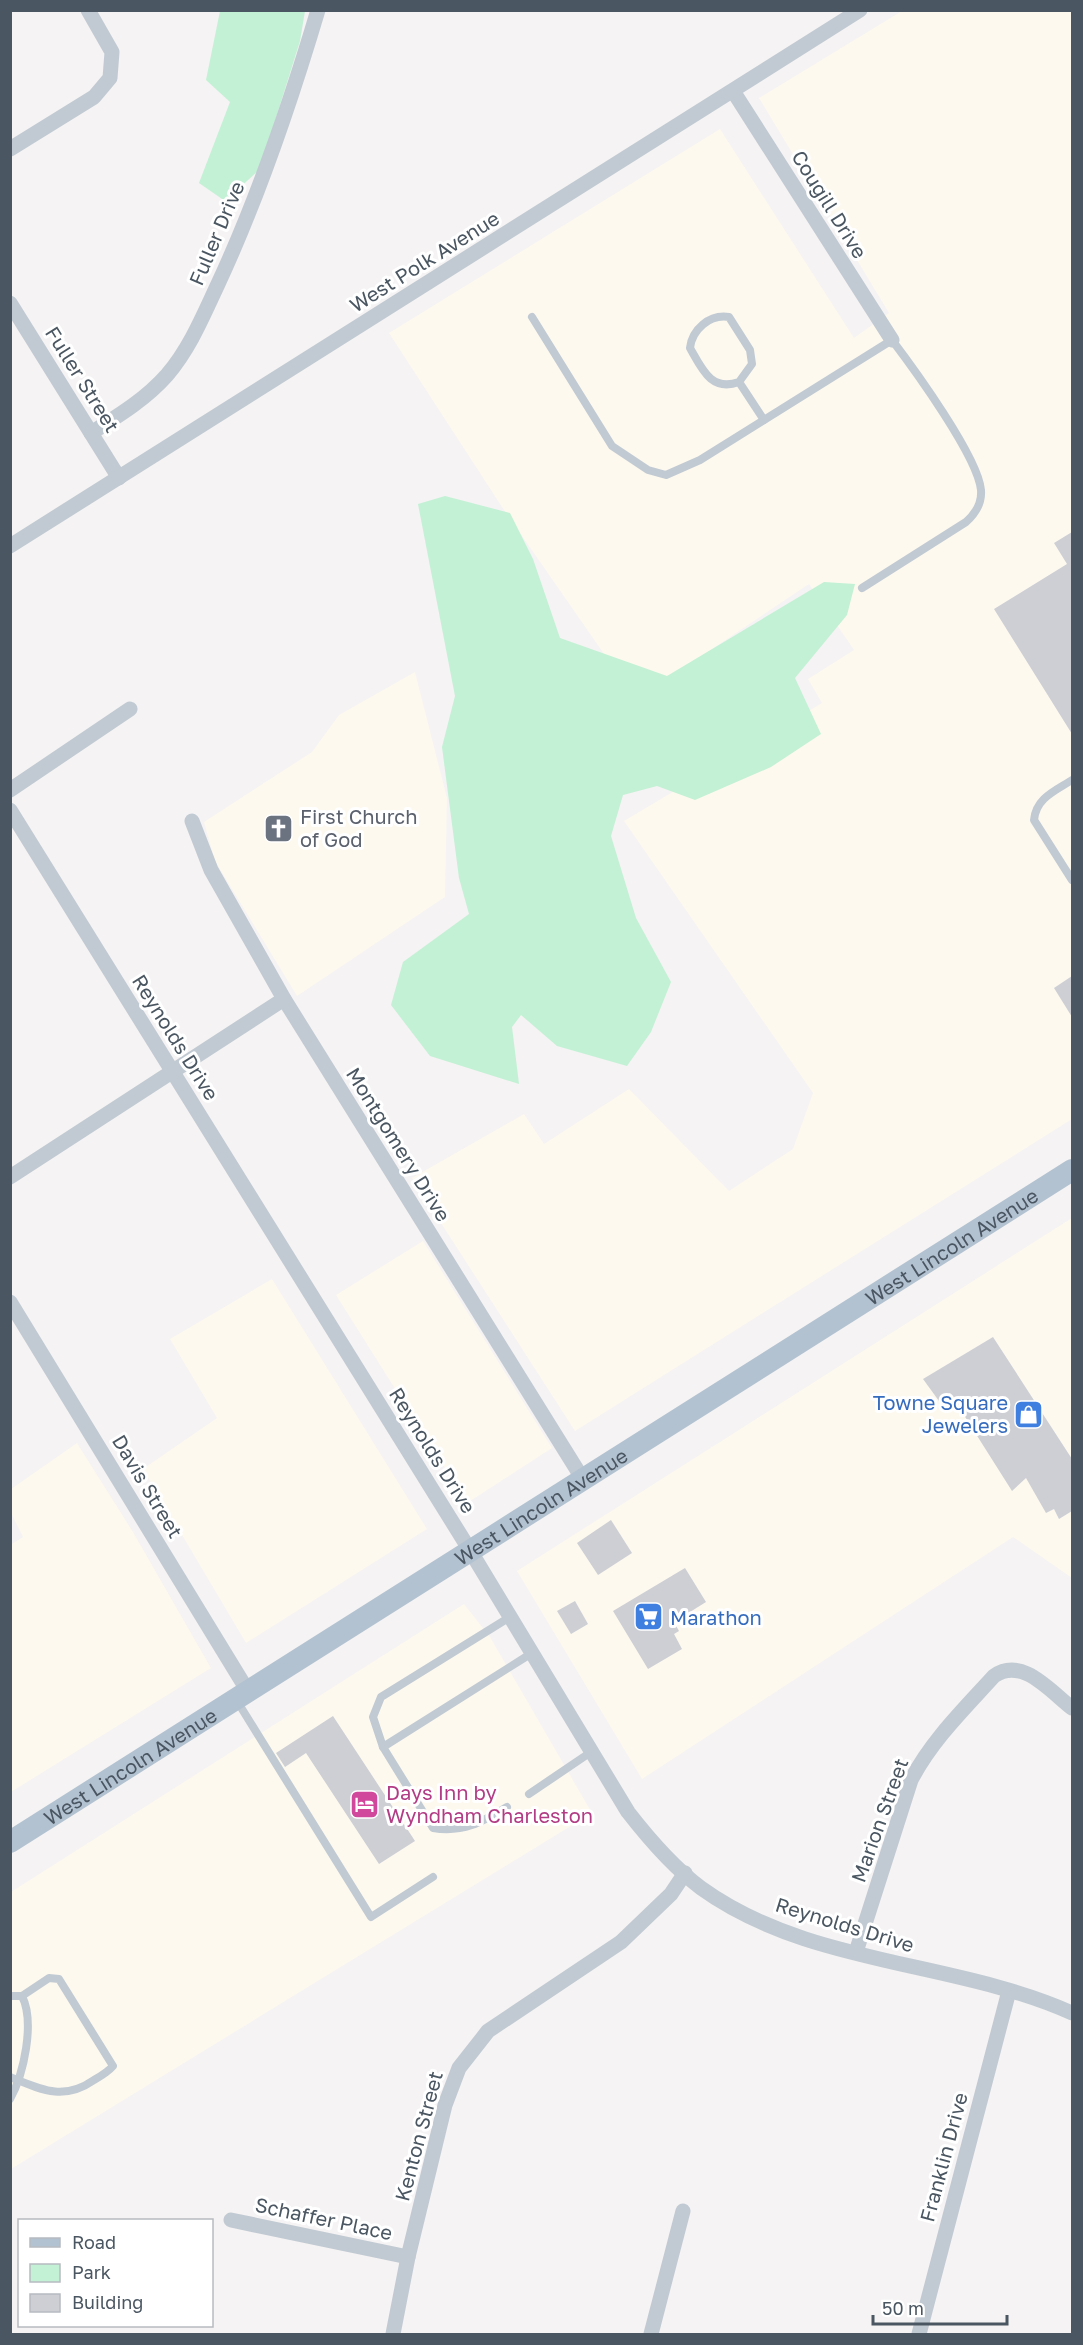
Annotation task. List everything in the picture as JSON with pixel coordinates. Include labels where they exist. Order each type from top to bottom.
[{"type":"main road","name":"West Lincoln Avenue","points":[[10,1842],[243,1697],[1072,1170]]},
{"type":"street","points":[[10,149],[94,97],[110,78],[112,52],[88,10]]},
{"type":"street","name":"Fuller Drive","points":[[91,433],[144,397],[166,375],[195,333],[234,249],[266,171],[318,10]]},
{"type":"street","name":"West Polk Avenue","points":[[10,546],[860,10]]},
{"type":"street","name":"Cougill Drive","points":[[733,91],[892,340]]},
{"type":"street","name":"Fuller Street","points":[[10,303],[119,478]]},
{"type":"street","points":[[10,790],[130,709]]},
{"type":"street","name":"Reynolds Drive","points":[[10,810],[471,1552],[628,1812],[649,1839],[685,1873],[717,1897],[782,1930],[856,1952],[1009,1990],[1072,2013]]},
{"type":"street","name":"Montgomery Drive","points":[[192,821],[211,870],[284,999],[584,1481]]},
{"type":"street","points":[[10,1177],[284,999]]},
{"type":"street","name":"Davis Street","points":[[10,1302],[243,1697]]},
{"type":"street","name":"Marion Street","points":[[856,1952],[911,1780],[937,1739],[994,1676],[1003,1670],[1022,1670],[1072,1708]]},
{"type":"street","name":"Kenton Street","points":[[393,2334],[408,2257],[449,2091],[471,2049],[507,2016],[621,1942],[671,1894],[685,1873]]},
{"type":"street","name":"Franklin Drive","points":[[919,2334],[1009,1990]]},
{"type":"street","points":[[651,2334],[683,2211]]},
{"type":"street","name":"Schaffer Place","points":[[231,2220],[408,2257]]},
{"type":"lane","points":[[532,317],[612,446],[648,470],[666,475],[700,460],[892,340],[974,465],[981,497],[974,515],[966,522],[862,588]]},
{"type":"lane","points":[[715,318],[729,318],[750,350],[752,364],[739,382],[719,385],[708,379],[690,348],[695,331],[715,318]]},
{"type":"lane","points":[[739,382],[764,420]]},
{"type":"lane","points":[[1072,780],[1041,800],[1035,809],[1034,820],[1072,880]]},
{"type":"lane","points":[[507,1807],[488,1818],[452,1831],[433,1828],[383,1747],[373,1717],[381,1697],[510,1617]]},
{"type":"lane","points":[[383,1747],[532,1653]]},
{"type":"lane","points":[[243,1697],[371,1917],[433,1877]]},
{"type":"lane","points":[[529,1794],[591,1752]]},
{"type":"lane","points":[[10,1996],[22,1996],[49,1978],[59,1979],[112,2066],[90,2083],[68,2093],[14,2078]]},
{"type":"lane","points":[[10,2099],[29,2026],[22,1996]]},
{"type":"shaded area","points":[[1070,10],[1072,15],[1072,1119],[575,1431],[412,1178],[524,1114],[544,1144],[629,1089],[729,1191],[793,1149],[813,1093],[624,821],[822,703],[808,679],[854,650],[809,584],[636,700],[502,507],[389,333],[720,129],[854,338],[889,313],[759,98],[902,11]]},
{"type":"shaded area","points":[[415,672],[447,798],[445,897],[297,996],[215,861],[204,822],[312,752],[339,715]]},
{"type":"shaded area","points":[[1072,1218],[1072,1578],[1013,1537],[642,1779],[517,1571]]},
{"type":"shaded area","points":[[423,1241],[552,1448],[467,1503],[336,1295]]},
{"type":"shaded area","points":[[272,1279],[427,1529],[246,1643],[143,1469],[217,1418],[170,1339]]},
{"type":"shaded area","points":[[77,1443],[133,1532],[211,1668],[11,1792],[10,1545],[23,1537],[11,1513],[11,1489]]},
{"type":"shaded area","points":[[464,1604],[490,1637],[592,1813],[11,2169],[11,1892]]},
{"type":"green space","points":[[220,11],[305,11],[300,41],[260,169],[225,201],[199,183],[230,102],[206,80]]},
{"type":"green space","points":[[445,496],[510,513],[533,559],[560,638],[667,676],[824,582],[855,584],[847,615],[795,678],[821,734],[771,767],[695,800],[657,786],[623,795],[611,836],[636,918],[671,982],[651,1032],[627,1066],[557,1046],[521,1015],[512,1027],[519,1084],[430,1056],[391,1005],[403,962],[469,914],[459,878],[442,747],[455,696],[418,504]]},
{"type":"building","points":[[1072,532],[1072,734],[994,609],[1067,564],[1054,543]]},
{"type":"building","points":[[1072,976],[1072,1017],[1054,988]]},
{"type":"building","points":[[993,1337],[1072,1459],[1072,1511],[1059,1519],[1054,1509],[1046,1513],[1026,1478],[1012,1491],[950,1393],[939,1401],[923,1379]]},
{"type":"building","points":[[611,1520],[632,1553],[598,1575],[577,1543]]},
{"type":"building","name":"Marathon","points":[[685,1568],[706,1602],[674,1622],[679,1631],[674,1634],[682,1649],[648,1669],[613,1611]]},
{"type":"building","points":[[575,1601],[588,1624],[571,1634],[557,1611]]},
{"type":"building","name":"Days Inn by Wyndham Charleston","points":[[333,1716],[415,1841],[379,1864],[306,1753],[285,1767],[276,1753]]},
{"type":"place","name":"First Church of God","points":[[279,828]]},
{"type":"place","name":"Towne Square Jewelers","points":[[1029,1414]]},
{"type":"place","name":"Marathon","points":[[649,1617]]},
{"type":"place","name":"Days Inn by Wyndham Charleston","points":[[365,1804]]}]
